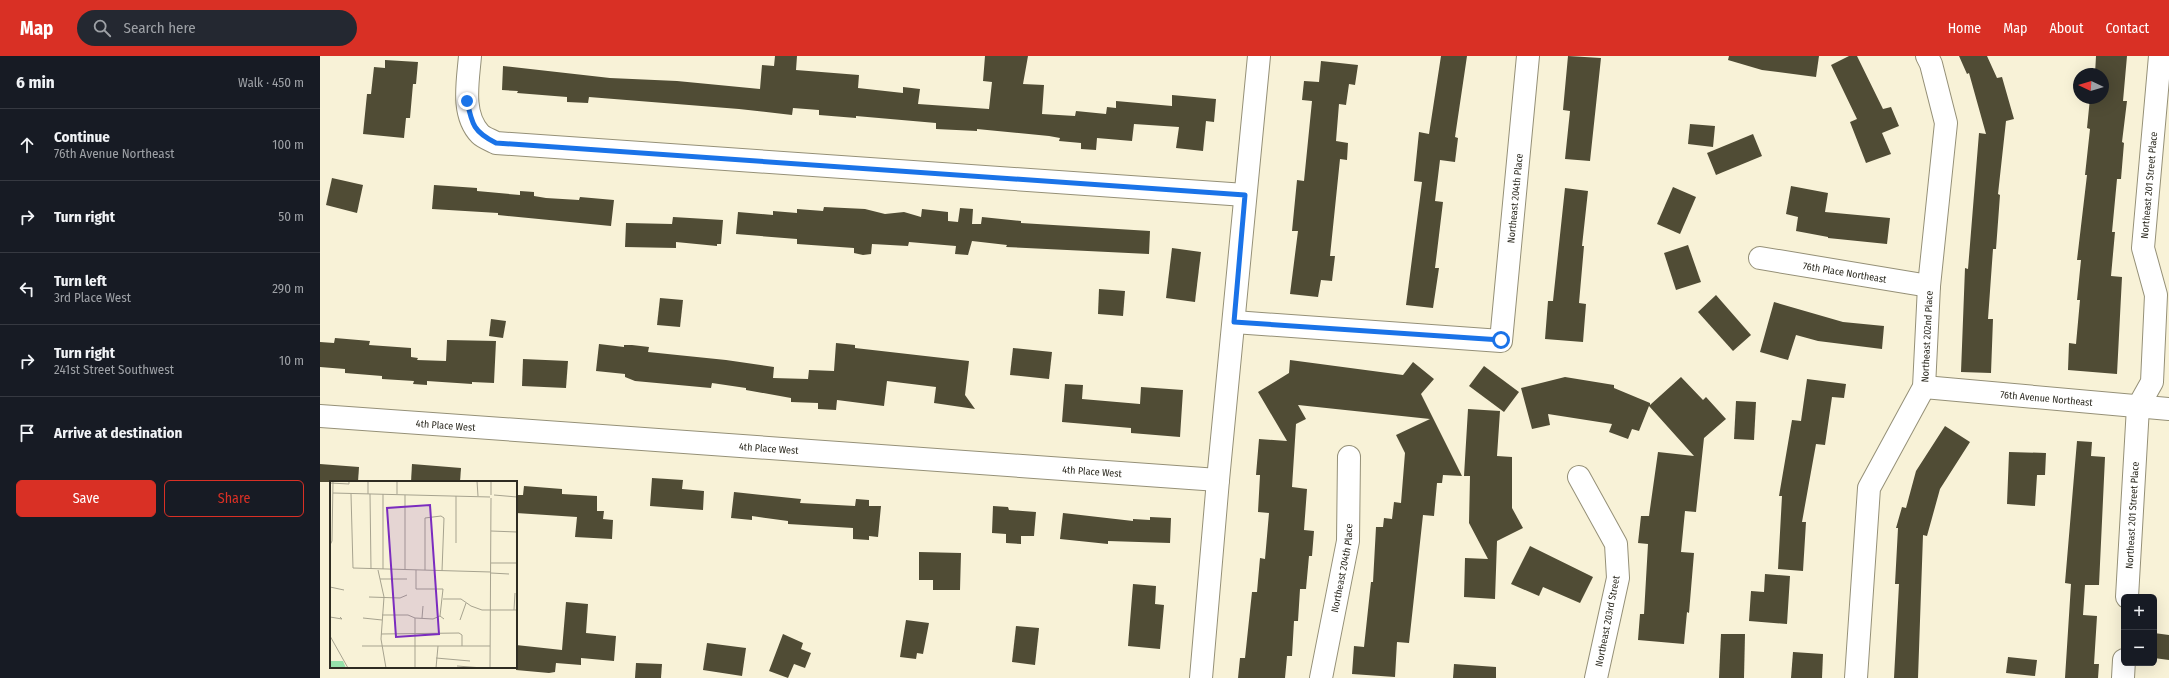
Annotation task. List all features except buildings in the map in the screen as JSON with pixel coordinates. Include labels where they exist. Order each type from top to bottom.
[{"type":"street","points":[[470,56],[467,101],[472,123],[481,135],[496,143],[1245,195]]},
{"type":"street","points":[[1201,678],[1218,480],[1259,56]]},
{"type":"street","name":"Northeast 204th Place","points":[[1234,322],[1501,340],[1528,56]]},
{"type":"street","name":"Northeast 202nd Place","points":[[1856,678],[1869,488],[1924,388],[1929,286],[1946,123],[1932,64],[1927,56]]},
{"type":"street","name":"Northeast 201 Street Place","points":[[2128,594],[2138,407],[2152,382],[2156,295],[2143,248],[2160,56]]},
{"type":"street","name":"76th Place Northeast","points":[[1760,258],[1929,286]]},
{"type":"street","name":"76th Avenue Northeast","points":[[1924,388],[2169,409]]},
{"type":"street","name":"4th Place West","points":[[320,416],[1218,480]]},
{"type":"street","name":"Northeast 204th Place","points":[[1321,678],[1348,541],[1350,457]]},
{"type":"street","name":"Northeast 203rd Street","points":[[1579,477],[1616,544],[1618,578],[1596,678]]},
{"type":"street","points":[[2123,678],[2124,666]]},
{"type":"route","points":[[467,101],[472,123],[481,135],[496,143],[1245,195],[1234,322],[1501,340]]}]
